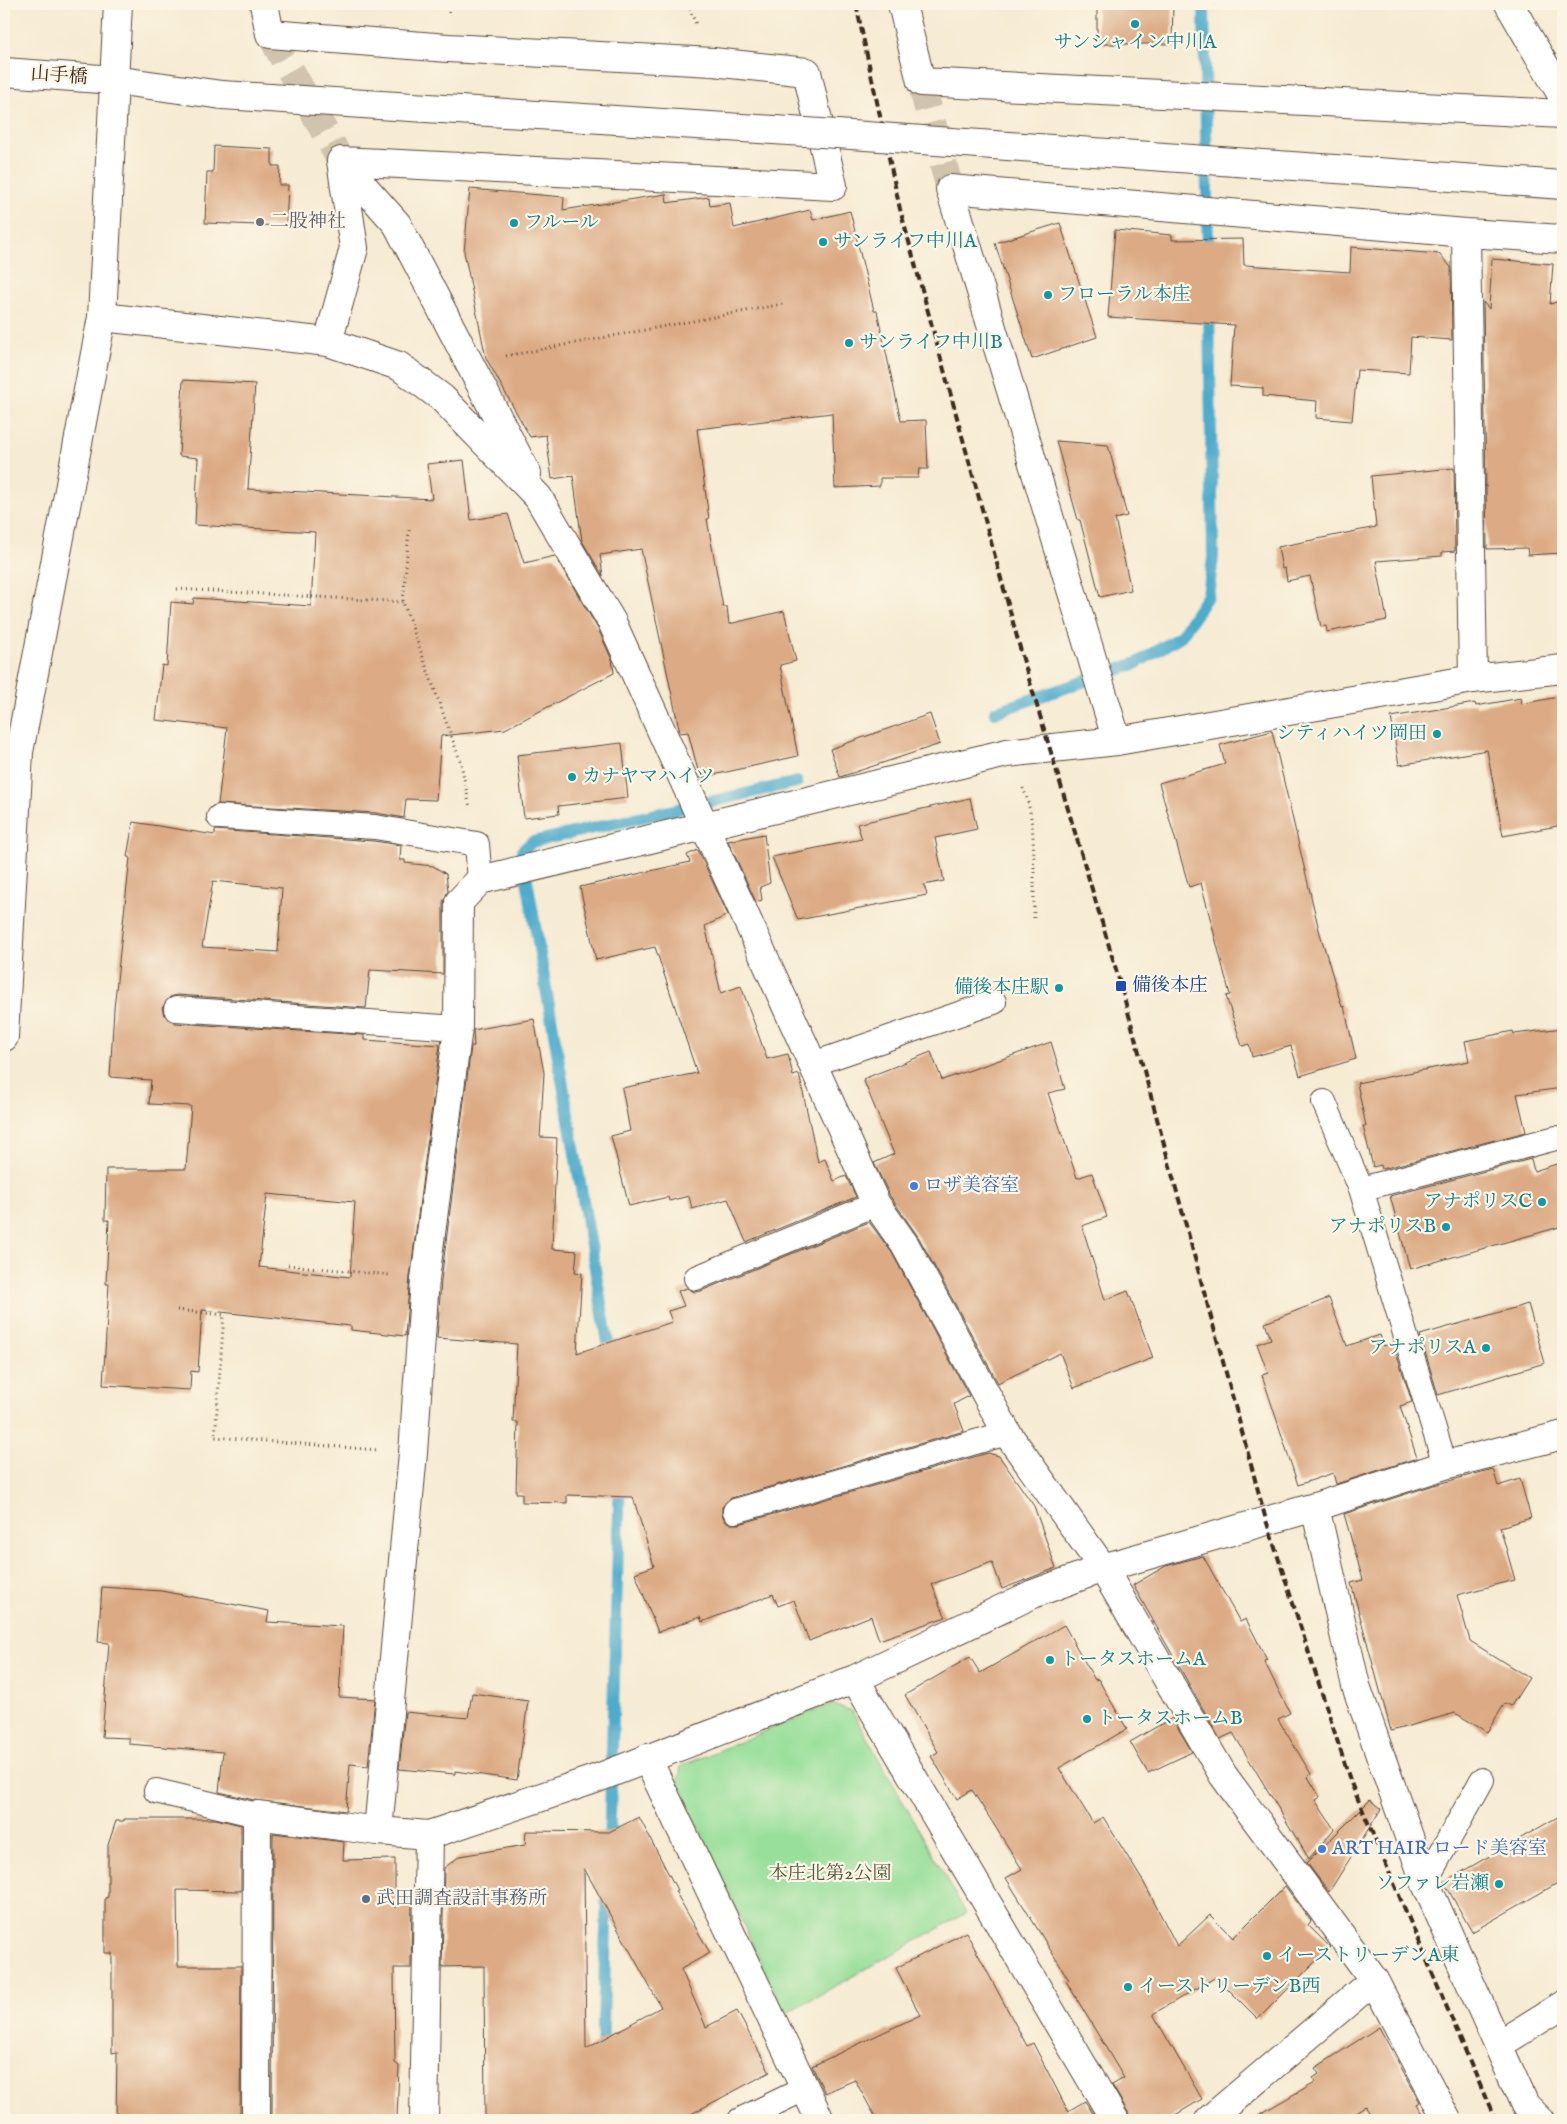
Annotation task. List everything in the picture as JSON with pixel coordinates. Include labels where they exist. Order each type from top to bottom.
[{"type":"street","points":[[4,1037],[19,752],[102,317],[118,4]]},
{"type":"street","points":[[264,4],[270,34],[448,48],[713,62],[807,72],[833,186],[341,161]]},
{"type":"street","points":[[902,4],[921,82],[1187,97],[1563,114]]},
{"type":"street","points":[[1509,4],[1563,97]]},
{"type":"street","name":"山手橋","points":[[4,72],[114,80],[222,94],[837,134],[1563,185]]},
{"type":"street","points":[[328,342],[354,248],[341,161]]},
{"type":"street","points":[[341,161],[397,224],[538,497],[612,622],[876,1204],[906,1245],[1007,1432],[1103,1568],[1223,1775],[1374,1980],[1447,2120]]},
{"type":"street","points":[[1117,741],[950,189],[1466,232],[1563,238]]},
{"type":"street","points":[[1466,232],[1473,679]]},
{"type":"street","points":[[102,317],[328,342],[399,366],[442,398],[538,497]]},
{"type":"street","points":[[378,1831],[413,1452],[425,1279],[458,1028],[459,902],[480,880],[535,867],[702,820],[1007,753],[1117,741],[1473,679],[1563,669]]},
{"type":"street","points":[[256,2120],[257,1815],[378,1831],[429,1835],[595,1779],[855,1679],[1033,1594],[1103,1568],[1315,1507],[1446,1465],[1563,1435]]},
{"type":"street","points":[[1315,1507],[1356,1686],[1425,1882],[1525,2105],[1540,2120]]},
{"type":"street","points":[[855,1679],[1115,2120]]},
{"type":"street","points":[[647,1758],[820,2120]]},
{"type":"street","points":[[424,2120],[429,1835]]},
{"type":"street","points":[[1209,2120],[1374,1980]]},
{"type":"street","points":[[1498,2045],[1563,2005]]},
{"type":"lane","points":[[218,816],[375,827],[477,844],[480,880]]},
{"type":"lane","points":[[814,1064],[994,1002]]},
{"type":"lane","points":[[176,1009],[458,1028]]},
{"type":"lane","points":[[1324,1102],[1361,1189],[1446,1465]]},
{"type":"lane","points":[[1361,1189],[1556,1138]]},
{"type":"lane","points":[[696,1278],[876,1204]]},
{"type":"lane","points":[[735,1511],[1007,1432]]},
{"type":"lane","points":[[1425,1882],[1482,1780]]},
{"type":"lane","points":[[156,1790],[257,1815]]},
{"type":"lane","points":[[740,2120],[804,2089]]},
{"type":"path","points":[[469,363],[783,304]]},
{"type":"path","points":[[409,530],[402,602],[461,763],[477,844]]},
{"type":"path","points":[[177,589],[402,602]]},
{"type":"path","points":[[1007,753],[1027,797],[1033,844],[1034,920]]},
{"type":"path","points":[[288,1265],[425,1279]]},
{"type":"path","points":[[177,1310],[224,1315],[215,1438],[413,1452]]},
{"type":"green space","name":"本庄北第2公園","points":[[831,1704],[852,1711],[966,1913],[785,2014],[678,1783],[681,1766]]},
{"type":"building","name":"サンシャイン中川A","points":[[1097,4],[1173,4],[1172,44],[1097,44]]},
{"type":"building","points":[[214,146],[272,149],[272,166],[280,166],[279,185],[288,185],[286,226],[205,223],[207,172],[213,172]]},
{"type":"building","points":[[470,189],[564,197],[563,210],[666,194],[667,203],[709,197],[710,206],[730,203],[734,228],[810,210],[813,220],[850,211],[874,311],[877,311],[901,421],[926,420],[928,469],[919,469],[918,478],[880,478],[880,486],[835,488],[832,413],[697,429],[709,519],[707,519],[723,607],[727,607],[729,624],[784,611],[796,661],[780,665],[798,756],[700,778],[688,732],[680,733],[641,549],[600,555],[603,576],[582,541],[573,476],[552,479],[546,435],[530,437],[486,358],[464,252]]},
{"type":"building","name":"フローラル本庄","points":[[1060,223],[1097,337],[1032,359],[995,243]]},
{"type":"building","points":[[1115,230],[1172,235],[1172,240],[1243,239],[1244,265],[1350,272],[1351,247],[1439,254],[1451,267],[1452,340],[1411,337],[1409,373],[1357,370],[1352,421],[1316,418],[1317,401],[1263,396],[1263,388],[1230,386],[1234,325],[1108,317]]},
{"type":"building","points":[[1492,259],[1553,264],[1550,304],[1563,300],[1563,553],[1528,555],[1527,548],[1487,549],[1483,302],[1489,309]]},
{"type":"building","points":[[183,380],[255,384],[248,489],[432,499],[427,464],[464,460],[471,520],[508,514],[524,563],[555,556],[598,629],[612,660],[614,673],[505,729],[441,736],[436,800],[406,799],[404,818],[376,813],[218,804],[227,728],[156,720],[162,665],[167,666],[171,602],[193,604],[194,598],[311,606],[315,532],[195,525],[198,458],[179,456]]},
{"type":"building","points":[[1056,441],[1108,445],[1127,516],[1115,519],[1131,590],[1100,597],[1080,520],[1078,520]]},
{"type":"building","points":[[1454,468],[1455,551],[1442,552],[1442,556],[1376,561],[1387,620],[1327,632],[1326,626],[1321,627],[1310,576],[1287,581],[1285,568],[1282,569],[1278,547],[1376,527],[1371,476]]},
{"type":"building","points":[[1563,696],[1563,825],[1503,836],[1487,750],[1399,765],[1391,717],[1475,703],[1476,706],[1521,698],[1522,704]]},
{"type":"building","points":[[930,714],[940,744],[840,777],[830,749]]},
{"type":"building","points":[[1272,731],[1319,930],[1342,1007],[1344,1006],[1356,1059],[1300,1076],[1291,1046],[1252,1057],[1249,1044],[1242,1046],[1226,996],[1230,995],[1201,883],[1189,887],[1159,783],[1225,764],[1220,745]]},
{"type":"building","name":"カナヤマハイツ","points":[[622,743],[628,798],[558,806],[559,814],[524,818],[517,755]]},
{"type":"building","points":[[970,798],[977,829],[935,838],[944,881],[924,885],[927,895],[798,920],[772,857],[862,839],[857,824]]},
{"type":"building","points":[[133,822],[215,835],[215,830],[373,841],[401,845],[400,860],[405,860],[405,863],[433,866],[446,874],[448,891],[443,902],[443,974],[370,970],[366,1008],[177,995],[170,997],[162,1008],[164,1015],[175,1023],[364,1035],[364,1040],[440,1045],[410,1277],[405,1336],[351,1330],[351,1326],[202,1310],[198,1372],[191,1371],[190,1390],[103,1385],[109,1284],[106,1284],[109,1220],[105,1220],[106,1169],[186,1169],[191,1106],[149,1104],[151,1080],[110,1077],[114,1009],[130,857],[127,857]],"holes":[[[213,881],[282,888],[278,952],[202,947]],[[267,1194],[355,1202],[350,1277],[259,1267]]]},
{"type":"building","points":[[764,834],[770,883],[760,887],[762,900],[756,902],[728,841]]},
{"type":"building","points":[[698,850],[728,915],[705,926],[721,993],[741,986],[767,1059],[788,1054],[793,1076],[799,1074],[818,1162],[825,1159],[834,1181],[846,1176],[856,1197],[746,1242],[728,1199],[692,1209],[689,1196],[669,1201],[668,1197],[629,1206],[611,1136],[630,1131],[622,1088],[697,1073],[655,947],[596,960],[580,887],[690,862],[687,855]]},
{"type":"building","points":[[534,1019],[544,1073],[540,1137],[557,1138],[552,1249],[577,1251],[575,1272],[582,1273],[577,1353],[672,1322],[668,1311],[684,1306],[678,1291],[687,1288],[694,1292],[701,1291],[869,1222],[892,1253],[969,1396],[954,1404],[964,1431],[731,1498],[722,1507],[725,1521],[731,1524],[739,1524],[988,1453],[999,1456],[1034,1506],[1056,1568],[1002,1589],[992,1562],[932,1584],[946,1617],[879,1640],[871,1616],[809,1641],[794,1600],[778,1606],[773,1594],[702,1622],[700,1617],[658,1632],[635,1573],[654,1566],[633,1497],[567,1495],[567,1503],[522,1502],[522,1493],[516,1493],[518,1422],[513,1422],[517,1344],[437,1338],[441,1281],[471,1046],[474,1046],[473,1030]]},
{"type":"building","points":[[1563,1028],[1563,1088],[1517,1094],[1526,1132],[1382,1169],[1381,1165],[1373,1167],[1363,1126],[1366,1126],[1357,1083],[1469,1061],[1465,1041],[1513,1031],[1514,1034]]},
{"type":"building","points":[[1051,1042],[1065,1089],[1048,1093],[1077,1178],[1092,1173],[1107,1217],[1082,1226],[1105,1300],[1128,1291],[1153,1358],[1074,1388],[1060,1353],[998,1383],[919,1238],[890,1196],[874,1163],[894,1154],[863,1079],[931,1052],[942,1080]]},
{"type":"building","points":[[1531,1159],[1534,1171],[1563,1162],[1563,1226],[1410,1269],[1390,1196]]},
{"type":"building","points":[[1329,1298],[1347,1346],[1380,1335],[1384,1346],[1393,1343],[1412,1402],[1400,1406],[1417,1458],[1336,1484],[1333,1473],[1298,1485],[1262,1375],[1268,1373],[1257,1344],[1271,1339],[1265,1323]]},
{"type":"building","name":"アナポリスA","points":[[1528,1304],[1545,1363],[1438,1395],[1420,1335]]},
{"type":"building","points":[[1493,1469],[1498,1486],[1520,1479],[1531,1518],[1500,1527],[1515,1580],[1457,1595],[1470,1641],[1529,1678],[1511,1706],[1505,1703],[1487,1732],[1455,1713],[1391,1731],[1351,1583],[1363,1580],[1344,1514],[1434,1485]]},
{"type":"building","points":[[1203,1556],[1240,1622],[1246,1619],[1267,1660],[1264,1661],[1290,1713],[1278,1719],[1311,1774],[1308,1777],[1320,1797],[1315,1800],[1334,1829],[1309,1859],[1233,1733],[1220,1739],[1133,1585],[1166,1566]]},
{"type":"building","points":[[102,1587],[161,1591],[269,1611],[267,1622],[343,1626],[339,1697],[375,1699],[368,1766],[350,1764],[346,1811],[254,1800],[219,1792],[223,1752],[129,1744],[129,1738],[102,1737],[109,1643],[98,1642]]},
{"type":"building","points":[[1064,1625],[1095,1680],[1098,1679],[1127,1729],[1059,1768],[1093,1823],[1103,1817],[1144,1883],[1177,1946],[1210,1915],[1233,1938],[1285,1886],[1311,1921],[1308,1925],[1330,1947],[1258,2019],[1216,1977],[1153,2014],[1202,2099],[1167,2120],[1131,2120],[1112,2085],[1124,2078],[1066,1981],[1069,1980],[1006,1878],[1022,1869],[972,1790],[957,1799],[931,1756],[938,1752],[905,1695],[970,1657],[980,1673]]},
{"type":"building","points":[[472,1693],[528,1701],[517,1780],[455,1771],[455,1774],[399,1769],[405,1712],[468,1718]]},
{"type":"building","points":[[1172,1718],[1192,1752],[1148,1773],[1130,1742]]},
{"type":"building","points":[[1370,1800],[1381,1809],[1329,1892],[1307,1863]]},
{"type":"building","name":"ソファレ岩瀬","points":[[1563,1814],[1563,1880],[1472,1932],[1444,1882]]},
{"type":"building","points":[[639,1817],[677,1890],[675,1891],[710,1953],[681,1969],[706,2027],[737,2011],[770,2072],[680,2120],[485,2120],[484,1966],[442,1967],[444,1868],[460,1856],[525,1845],[526,1831],[609,1832]],"holes":[[[584,1868],[661,2007],[586,2049]]]},
{"type":"building","points":[[124,1819],[216,1819],[241,1825],[241,1891],[177,1890],[178,1966],[241,1966],[240,2120],[116,2120],[117,2052],[112,2053],[112,1953],[105,1953],[105,1898],[108,1897],[108,1845],[116,1821],[124,1821]]},
{"type":"building","points":[[273,1833],[344,1842],[343,1860],[395,1859],[395,1908],[412,1894],[411,1968],[394,1968],[395,2063],[399,2066],[397,2120],[272,2120]]},
{"type":"building","points":[[966,1932],[1027,2046],[1033,2043],[1068,2111],[1085,2101],[1097,2120],[877,2120],[855,2080],[825,2093],[812,2066],[920,2015],[896,1968]]},
{"type":"building","points":[[1379,2027],[1420,2102],[1417,2104],[1427,2120],[1374,2120],[1365,2106],[1343,2120],[1250,2120],[1315,2082],[1313,2078],[1319,2074],[1315,2068]]},
{"type":"waterway","points":[[1204,4],[1208,256]]},
{"type":"waterway","points":[[995,712],[1137,663],[1181,636],[1208,595],[1213,558],[1209,306]]},
{"type":"waterway","points":[[611,1360],[522,851],[532,842],[797,782]]},
{"type":"waterway","points":[[609,1849],[620,1479]]},
{"type":"waterway","points":[[602,2056],[607,1894]]},
{"type":"tunnel","points":[[270,34],[341,161]]},
{"type":"tunnel","points":[[921,82],[950,189]]},
{"type":"railway","points":[[856,4],[900,209],[1023,659],[1121,986],[1266,1520],[1351,1783],[1495,2120]]},
{"type":"place","name":"サンシャイン中川A","points":[[1135,24]]},
{"type":"place","name":"二股神社","points":[[260,222]]},
{"type":"place","name":"フルール","points":[[514,223]]},
{"type":"place","name":"サンライフ中川A","points":[[823,242]]},
{"type":"place","name":"フローラル本庄","points":[[1048,295]]},
{"type":"place","name":"サンライフ中川B","points":[[849,343]]},
{"type":"place","name":"シティハイツ岡田","points":[[1437,734]]},
{"type":"place","name":"カナヤマハイツ","points":[[572,777]]},
{"type":"place","name":"備後本庄","points":[[1121,986]]},
{"type":"place","name":"備後本庄駅","points":[[1059,988]]},
{"type":"place","name":"ロザ美容室","points":[[914,1186]]},
{"type":"place","name":"アナポリスC","points":[[1542,1202]]},
{"type":"place","name":"アナポリスB","points":[[1446,1227]]},
{"type":"place","name":"アナポリスA","points":[[1486,1348]]},
{"type":"place","name":"トータスホームA","points":[[1050,1660]]},
{"type":"place","name":"トータスホームB","points":[[1087,1719]]},
{"type":"place","name":"ART HAIR ロード美容室","points":[[1322,1849]]},
{"type":"place","name":"ソファレ岩瀬","points":[[1499,1884]]},
{"type":"place","name":"武田調査設計事務所","points":[[366,1899]]},
{"type":"place","name":"イーストリーデンA東","points":[[1267,1956]]},
{"type":"place","name":"イーストリーデンB西","points":[[1128,1987]]}]
